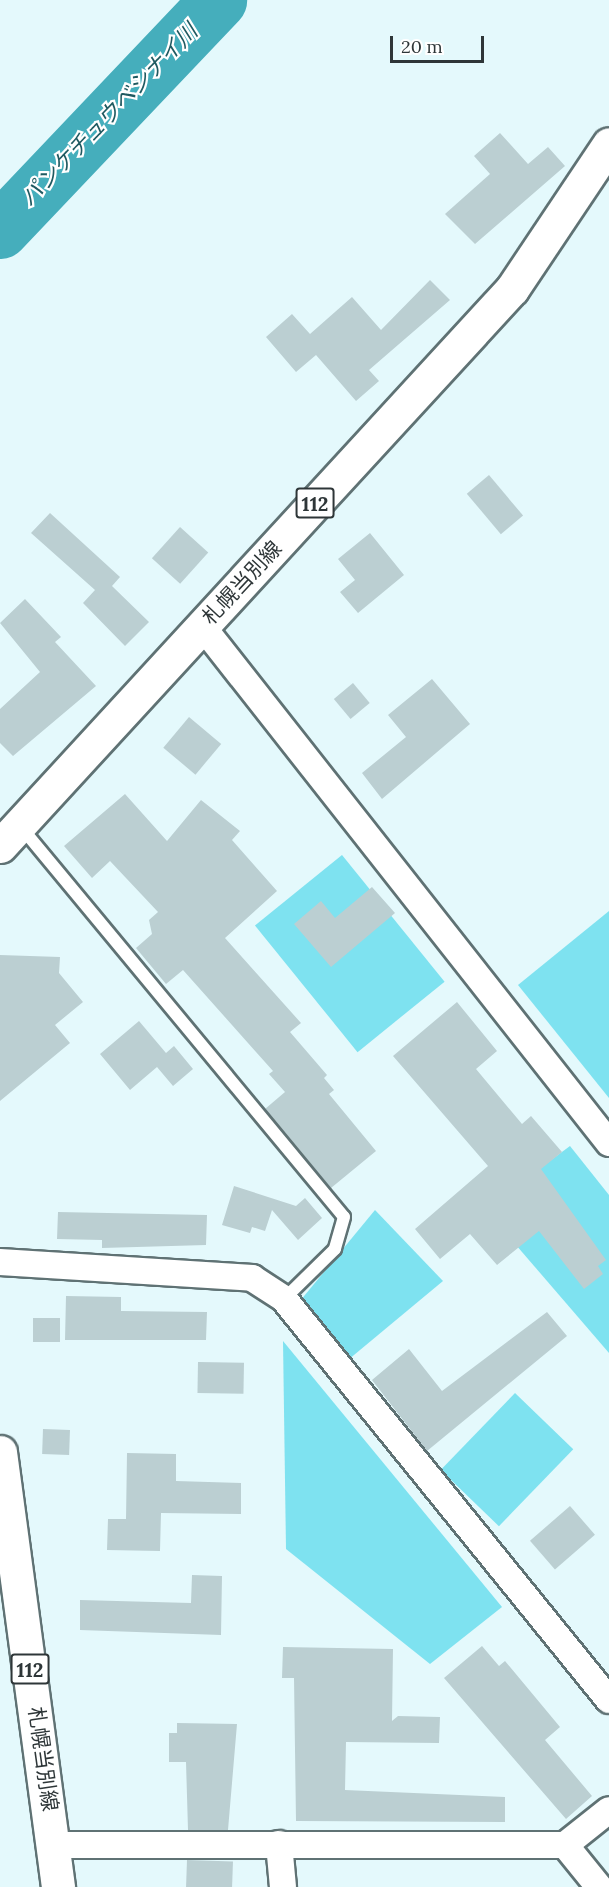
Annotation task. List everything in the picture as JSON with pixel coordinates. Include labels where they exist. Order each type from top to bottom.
[{"type":"main road","name":"札幌当別線","points":[[10,836],[512,289],[609,144]]},
{"type":"main road","name":"札幌当別線","points":[[0,1452],[55,1845],[58,1887]]},
{"type":"street","points":[[202,626],[609,1142]]},
{"type":"street","points":[[0,1262],[252,1278],[284,1299],[609,1700]]},
{"type":"street","points":[[55,1845],[564,1845],[609,1810]]},
{"type":"street","points":[[279,1844],[283,1887]]},
{"type":"street","points":[[564,1845],[599,1887]]},
{"type":"lane","points":[[10,836],[344,1216],[335,1249],[284,1299]]},
{"type":"shaded area","points":[[342,855],[445,982],[358,1052],[255,925]]},
{"type":"shaded area","points":[[609,911],[609,1098],[518,985]]},
{"type":"shaded area","points":[[570,1146],[609,1195],[609,1353],[485,1209]]},
{"type":"shaded area","points":[[375,1210],[443,1281],[348,1360],[300,1301]]},
{"type":"shaded area","points":[[283,1341],[502,1607],[430,1664],[286,1549]]},
{"type":"shaded area","points":[[515,1393],[573,1449],[499,1526],[441,1470]]},
{"type":"building","points":[[500,133],[528,164],[548,147],[565,166],[475,244],[445,214],[490,174],[474,156]]},
{"type":"building","points":[[430,280],[450,300],[369,370],[379,381],[356,401],[316,355],[296,372],[266,337],[292,314],[310,334],[352,297],[381,330]]},
{"type":"building","points":[[489,475],[523,516],[501,534],[467,494]]},
{"type":"building","points":[[50,513],[120,577],[112,586],[149,622],[125,646],[83,603],[95,590],[31,533]]},
{"type":"building","points":[[180,527],[208,552],[180,584],[152,558]]},
{"type":"building","points":[[370,533],[404,575],[358,613],[340,592],[355,580],[338,559]]},
{"type":"building","points":[[25,599],[61,637],[55,642],[96,686],[13,756],[0,743],[0,709],[40,672],[0,623]]},
{"type":"building","points":[[432,679],[470,724],[382,799],[362,773],[406,737],[388,715]]},
{"type":"building","points":[[353,683],[370,703],[351,719],[334,699]]},
{"type":"building","points":[[189,717],[221,744],[195,775],[163,748]]},
{"type":"building","points":[[125,794],[167,841],[201,800],[240,831],[232,840],[277,891],[225,938],[301,1023],[290,1032],[327,1075],[324,1078],[334,1090],[329,1094],[376,1151],[331,1188],[265,1109],[285,1092],[269,1074],[273,1071],[183,970],[166,984],[136,948],[152,934],[149,920],[158,912],[110,861],[92,878],[64,846]]},
{"type":"building","points":[[372,887],[395,913],[331,967],[294,924],[321,901],[335,918]]},
{"type":"building","points":[[0,955],[60,957],[59,973],[83,1002],[55,1025],[70,1043],[0,1101]]},
{"type":"building","points":[[457,1002],[497,1051],[476,1069],[522,1124],[531,1116],[562,1152],[541,1169],[606,1260],[598,1266],[603,1274],[584,1289],[539,1231],[497,1265],[470,1234],[440,1259],[415,1229],[488,1166],[393,1056]]},
{"type":"building","points":[[139,1021],[166,1053],[174,1046],[193,1069],[173,1086],[157,1067],[130,1090],[100,1054]]},
{"type":"building","points":[[234,1186],[296,1206],[305,1198],[322,1218],[298,1240],[272,1210],[265,1231],[252,1227],[250,1233],[222,1225]]},
{"type":"building","points":[[58,1212],[207,1215],[206,1245],[102,1248],[102,1240],[57,1239]]},
{"type":"building","points":[[66,1296],[121,1297],[121,1311],[207,1312],[206,1340],[65,1340]]},
{"type":"building","points":[[547,1312],[567,1336],[427,1451],[372,1380],[409,1349],[442,1391]]},
{"type":"building","points":[[33,1318],[60,1318],[60,1342],[33,1342]]},
{"type":"building","points":[[198,1362],[244,1363],[243,1394],[197,1393]]},
{"type":"building","points":[[43,1429],[70,1430],[69,1455],[42,1454]]},
{"type":"building","points":[[127,1453],[176,1454],[176,1481],[241,1483],[241,1514],[161,1513],[160,1551],[107,1550],[108,1519],[126,1519]]},
{"type":"building","points":[[570,1506],[595,1535],[555,1569],[530,1541]]},
{"type":"building","points":[[192,1575],[222,1576],[221,1635],[80,1630],[80,1600],[191,1603]]},
{"type":"building","points":[[482,1646],[499,1666],[505,1661],[560,1727],[545,1740],[592,1796],[566,1819],[444,1678]]},
{"type":"building","points":[[283,1647],[393,1649],[392,1721],[398,1716],[440,1717],[439,1743],[346,1742],[345,1790],[505,1797],[505,1822],[296,1821],[294,1678],[282,1678]]},
{"type":"building","points":[[177,1723],[237,1724],[228,1830],[188,1830],[186,1762],[169,1762],[169,1733],[177,1733]]},
{"type":"building","points":[[187,1860],[233,1862],[232,1887],[186,1887]]},
{"type":"waterway","name":"パンケチュウベシナイ川","points":[[0,230],[218,0]]}]
